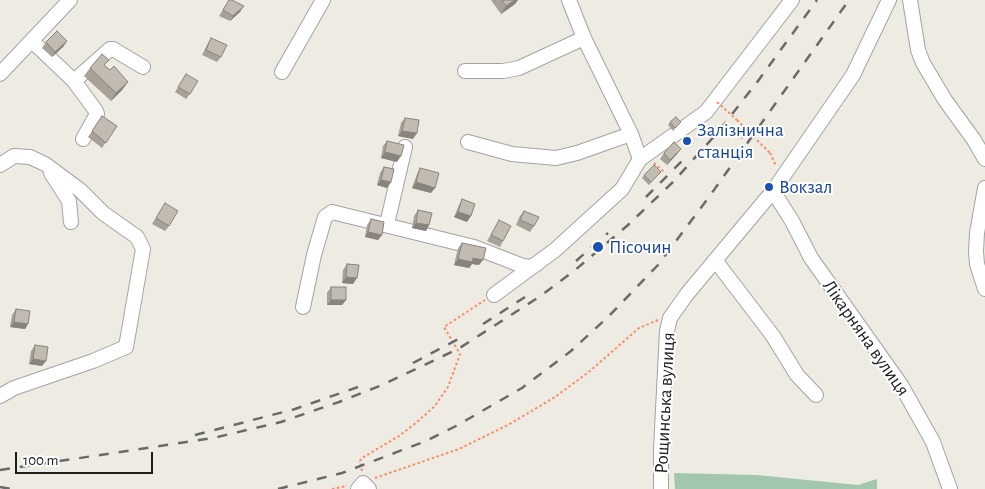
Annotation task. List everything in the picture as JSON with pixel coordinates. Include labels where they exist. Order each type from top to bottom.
[{"type":"street","points":[[0,74],[70,0]]},
{"type":"street","points":[[282,72],[323,0]]},
{"type":"street","points":[[569,0],[584,38],[640,159]]},
{"type":"street","points":[[494,295],[538,263],[622,189],[640,159],[706,112],[792,0]]},
{"type":"street","points":[[670,318],[687,294],[772,191],[853,75],[889,0]]},
{"type":"street","points":[[910,0],[916,42],[923,63],[944,100],[974,140],[985,159]]},
{"type":"street","points":[[465,70],[503,71],[519,68],[584,38]]},
{"type":"street","points":[[32,41],[74,82],[96,111],[97,114],[83,139]]},
{"type":"street","points":[[74,82],[110,49],[143,67]]},
{"type":"street","points":[[468,142],[512,154],[556,158],[577,153],[630,134]]},
{"type":"street","points":[[386,224],[406,148]]},
{"type":"street","points":[[0,165],[14,156],[30,158],[45,164],[80,190],[103,213],[134,234],[142,244],[143,249],[126,347],[93,361],[14,388],[0,396]]},
{"type":"street","points":[[45,164],[57,180],[68,201],[71,222]]},
{"type":"street","points":[[985,188],[976,251],[977,264],[985,288]]},
{"type":"street","name":"Лікарняна вулиця","points":[[772,191],[792,221],[811,258],[901,385],[933,442],[950,489]]},
{"type":"street","points":[[303,307],[314,255],[327,215],[335,212],[474,247],[523,266],[529,267],[538,263]]},
{"type":"street","points":[[715,260],[773,336],[797,376],[816,395]]},
{"type":"street","name":"Рощинська вулиця","points":[[661,489],[667,331],[670,318]]},
{"type":"path","points":[[717,102],[770,153],[774,163]]},
{"type":"path","points":[[720,134],[729,131],[741,139],[748,131]]},
{"type":"path","points":[[494,295],[444,327],[460,354],[448,387],[434,407],[417,422],[399,436],[362,458],[360,461],[365,485],[459,448],[508,424],[555,397],[590,371],[639,328],[654,321],[670,318]]},
{"type":"green space","points":[[674,473],[757,475],[858,485],[877,479],[877,489],[675,489]]},
{"type":"building","points":[[229,0],[244,6],[233,16],[223,10]]},
{"type":"building","points":[[502,0],[515,0],[506,6]]},
{"type":"building","points":[[57,31],[67,41],[55,52],[46,42]]},
{"type":"building","points":[[211,38],[227,45],[221,57],[206,50]]},
{"type":"building","points":[[102,54],[109,60],[104,65],[110,70],[114,66],[128,82],[116,93],[90,68]]},
{"type":"building","points":[[186,74],[198,81],[190,94],[178,87]]},
{"type":"building","points":[[102,116],[117,126],[106,143],[92,131]]},
{"type":"building","points":[[676,117],[681,122],[675,128],[670,122]]},
{"type":"building","points":[[405,118],[419,120],[417,133],[402,131]]},
{"type":"building","points":[[387,141],[404,145],[401,156],[385,152]]},
{"type":"building","points":[[674,142],[681,149],[670,160],[664,153]]},
{"type":"building","name":"Пісочин","points":[[654,165],[661,172],[651,182],[644,175]]},
{"type":"building","points":[[384,167],[394,169],[391,182],[381,180]]},
{"type":"building","points":[[420,168],[439,173],[435,188],[416,182]]},
{"type":"building","points":[[462,199],[475,204],[471,216],[458,212]]},
{"type":"building","points":[[165,203],[178,211],[169,226],[156,218]]},
{"type":"building","points":[[418,210],[432,213],[429,225],[416,223]]},
{"type":"building","points":[[524,211],[539,217],[534,226],[520,220]]},
{"type":"building","points":[[371,219],[384,222],[382,235],[368,232]]},
{"type":"building","points":[[499,220],[511,226],[503,241],[491,235]]},
{"type":"building","points":[[462,243],[486,248],[483,260],[473,258],[472,262],[458,259]]},
{"type":"building","points":[[347,264],[359,265],[357,278],[346,277]]},
{"type":"building","points":[[331,287],[346,287],[346,300],[331,300]]},
{"type":"building","points":[[16,309],[30,311],[28,324],[14,322]]},
{"type":"building","points":[[35,345],[48,347],[46,361],[33,359]]},
{"type":"railway","points":[[0,470],[213,438],[281,422],[382,385],[458,349],[539,297],[574,271],[628,225],[673,182],[718,132],[817,0]]},
{"type":"railway","points":[[278,489],[342,473],[426,441],[522,388],[571,351],[608,317],[658,265],[709,197],[849,0]]},
{"type":"railway","points":[[646,197],[685,158]]},
{"type":"railway","points":[[576,261],[608,233]]},
{"type":"railway","points":[[483,324],[525,297]]},
{"type":"railway","points":[[413,363],[464,336]]},
{"type":"railway","points":[[195,435],[295,409],[358,387]]},
{"type":"railway","points":[[0,487],[11,489]]},
{"type":"place","name":"Залізнична станція","points":[[687,141]]},
{"type":"place","name":"Вокзал","points":[[769,187]]},
{"type":"place","name":"Пісочин","points":[[598,247]]}]
